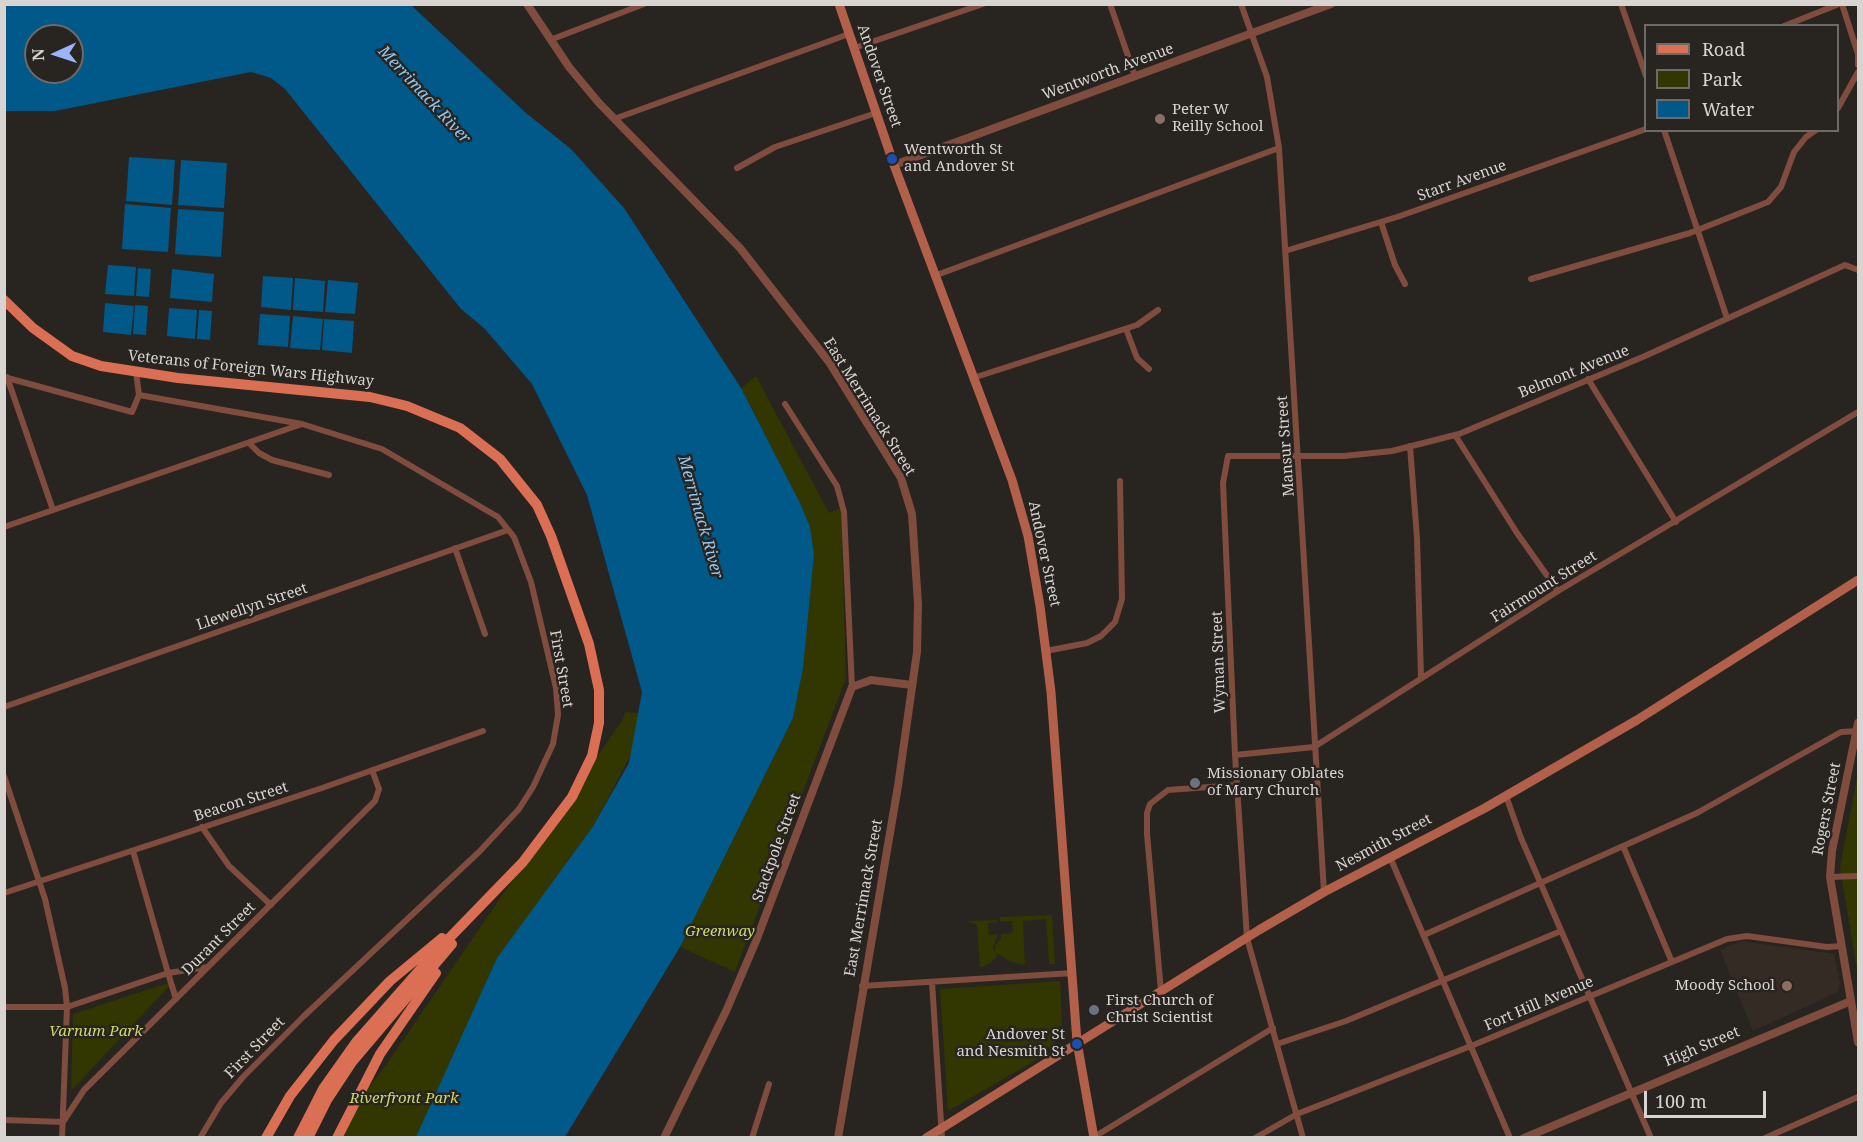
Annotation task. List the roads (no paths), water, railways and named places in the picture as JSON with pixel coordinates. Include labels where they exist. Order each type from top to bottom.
[{"type":"main road","name":"Andover Street","points":[[839,4],[894,165],[1023,516],[1046,651],[1077,1042],[1094,1137]]},
{"type":"main road","name":"Veterans of Foreign Wars Highway","points":[[4,300],[33,328],[72,356],[101,366],[238,385],[350,394],[407,406],[444,420],[487,447],[511,469],[537,505],[551,536],[592,652],[599,690],[599,723],[592,756],[572,797],[545,836],[484,904],[352,1062],[327,1100],[308,1137]]},
{"type":"main road","name":"Nesmith Street","points":[[926,1137],[942,1133],[1077,1042],[1324,892],[1506,796],[1706,678],[1858,580]]},
{"type":"main road","name":"Veterans of Foreign Wars Highway","points":[[298,1137],[323,1089],[357,1041],[431,957],[484,904]]},
{"type":"main road","points":[[266,1137],[302,1079],[347,1025],[407,966],[484,904]]},
{"type":"main road","points":[[337,1137],[380,1054],[484,904]]},
{"type":"street","name":"East Merrimack Street","points":[[527,4],[568,68],[614,119],[740,248],[829,362],[901,478],[912,514],[918,629],[912,685],[898,786],[838,1137]]},
{"type":"street","points":[[550,40],[644,4]]},
{"type":"street","points":[[854,48],[983,4]]},
{"type":"street","points":[[1110,4],[1135,76]]},
{"type":"street","name":"Mansur Street","points":[[1241,4],[1267,77],[1278,148],[1299,456],[1324,892]]},
{"type":"street","name":"Wentworth Avenue","points":[[894,165],[1331,4]]},
{"type":"street","points":[[1621,4],[1644,70]]},
{"type":"street","points":[[1789,24],[1840,4],[1858,54],[1858,65]]},
{"type":"street","points":[[614,119],[849,34]]},
{"type":"street","points":[[1839,106],[1858,72]]},
{"type":"street","points":[[737,168],[775,147],[876,113]]},
{"type":"street","name":"Starr Avenue","points":[[1286,251],[1382,222],[1644,130]]},
{"type":"street","points":[[1665,132],[1727,318]]},
{"type":"street","points":[[1531,279],[1697,230],[1768,202],[1781,187],[1794,152],[1806,136],[1813,132]]},
{"type":"street","points":[[934,276],[1278,148]]},
{"type":"street","points":[[1382,222],[1395,265],[1405,284]]},
{"type":"street","name":"Belmont Avenue","points":[[1299,456],[1344,456],[1410,446],[1455,435],[1588,379],[1845,265],[1858,270]]},
{"type":"street","points":[[973,378],[1126,329],[1149,319],[1158,310]]},
{"type":"street","points":[[1126,329],[1137,358],[1149,369]]},
{"type":"street","points":[[6,377],[132,412],[139,395],[136,372]]},
{"type":"street","points":[[6,377],[53,510]]},
{"type":"street","points":[[1588,379],[1676,522]]},
{"type":"street","name":"First Street","points":[[139,395],[302,424],[382,449],[498,517],[514,537],[531,582],[556,688],[556,730],[533,787],[519,809],[495,837],[311,1009],[243,1077],[221,1103],[200,1137]]},
{"type":"street","points":[[785,404],[837,486],[844,512],[852,687],[871,680],[912,685]]},
{"type":"street","name":"Fairmount Street","points":[[1235,755],[1314,747],[1421,677],[1490,637],[1558,591],[1858,412]]},
{"type":"street","points":[[4,527],[302,424]]},
{"type":"street","points":[[1455,435],[1517,533],[1558,591]]},
{"type":"street","points":[[249,443],[272,460],[329,475]]},
{"type":"street","points":[[1410,446],[1417,538],[1421,677]]},
{"type":"street","name":"Wyman Street","points":[[1299,456],[1228,456],[1222,483],[1235,755],[1247,938],[1303,1137]]},
{"type":"street","points":[[1046,651],[1088,643],[1101,636],[1115,622],[1122,599],[1120,481]]},
{"type":"street","name":"Llewellyn Street","points":[[4,707],[508,530]]},
{"type":"street","points":[[455,548],[484,634]]},
{"type":"street","name":"Stackpole Street","points":[[664,1137],[727,1009],[756,941],[852,687]]},
{"type":"street","points":[[1425,935],[1697,813],[1841,732],[1858,728]]},
{"type":"street","name":"Rogers Street","points":[[1858,728],[1832,851],[1830,877],[1842,946],[1855,1000],[1858,1042]]},
{"type":"street","name":"Beacon Street","points":[[4,894],[483,731]]},
{"type":"street","name":"Durant Street","points":[[63,1122],[84,1090],[375,801],[379,789],[372,770]]},
{"type":"street","points":[[4,776],[40,882],[61,968],[67,1007],[62,1137]]},
{"type":"street","points":[[1161,992],[1147,828],[1150,804],[1168,790],[1237,785]]},
{"type":"street","points":[[1506,796],[1540,882],[1651,1137]]},
{"type":"street","points":[[202,827],[229,866],[271,905]]},
{"type":"street","points":[[1623,846],[1672,962]]},
{"type":"street","points":[[133,851],[176,999]]},
{"type":"street","points":[[1390,857],[1510,1137]]},
{"type":"street","points":[[1830,877],[1858,876]]},
{"type":"street","points":[[1277,1044],[1324,1030],[1561,931]]},
{"type":"street","name":"Fort Hill Avenue","points":[[1255,1137],[1297,1114],[1471,1046],[1738,936],[1842,946]]},
{"type":"street","points":[[4,1007],[67,1007],[168,972],[209,967]]},
{"type":"street","points":[[862,986],[1073,973]]},
{"type":"street","points":[[932,982],[942,1133]]},
{"type":"street","name":"High Street","points":[[1524,1137],[1855,1000]]},
{"type":"street","points":[[1094,1137],[1273,1028]]},
{"type":"street","points":[[752,1137],[769,1084]]},
{"type":"street","points":[[1765,1137],[1858,1097]]},
{"type":"street","points":[[4,1120],[63,1122]]},
{"type":"water","name":"Merrimack River","points":[[5,4],[411,5],[526,113],[571,149],[624,208],[741,388],[799,501],[810,527],[814,554],[803,668],[793,718],[680,947],[565,1137],[416,1137],[497,958],[592,828],[629,763],[642,692],[587,495],[532,384],[484,328],[461,309],[285,89],[271,78],[251,72],[55,111],[5,111]]},
{"type":"water","points":[[129,157],[175,160],[172,205],[126,201]]},
{"type":"water","points":[[181,160],[227,163],[224,208],[178,205]]},
{"type":"water","points":[[125,204],[171,208],[168,252],[122,249]]},
{"type":"water","points":[[178,209],[224,212],[221,257],[175,254]]},
{"type":"water","points":[[108,265],[136,267],[134,296],[105,294]]},
{"type":"water","points":[[138,268],[151,269],[149,297],[136,296]]},
{"type":"water","points":[[172,269],[214,274],[212,302],[170,298]]},
{"type":"water","points":[[263,276],[293,278],[291,310],[261,307]]},
{"type":"water","points":[[295,278],[325,281],[323,312],[293,310]]},
{"type":"water","points":[[328,280],[358,283],[355,314],[325,312]]},
{"type":"water","points":[[105,303],[134,306],[131,335],[103,332]]},
{"type":"water","points":[[135,305],[148,306],[146,335],[133,334]]},
{"type":"water","points":[[169,308],[197,310],[195,339],[167,336]]},
{"type":"water","points":[[199,310],[212,311],[210,340],[197,339]]},
{"type":"water","points":[[260,314],[290,316],[288,347],[258,345]]},
{"type":"water","points":[[293,316],[323,319],[320,350],[290,348]]},
{"type":"water","points":[[324,319],[354,321],[352,353],[322,350]]},
{"type":"place","name":"Peter W Reilly School","points":[[1160,119]]},
{"type":"place","name":"Wentworth St and Andover St","points":[[892,159]]},
{"type":"place","name":"Missionary Oblates of Mary Church","points":[[1195,783]]},
{"type":"place","name":"Moody School","points":[[1787,986]]},
{"type":"place","name":"First Church of Christ Scientist","points":[[1094,1010]]},
{"type":"place","name":"Andover St and Nesmith St","points":[[1077,1044]]},
{"type":"park label","name":"Greenway","points":[[720,932]]},
{"type":"park label","name":"Varnum Park","points":[[96,1032]]},
{"type":"park label","name":"Riverfront Park","points":[[404,1099]]}]
